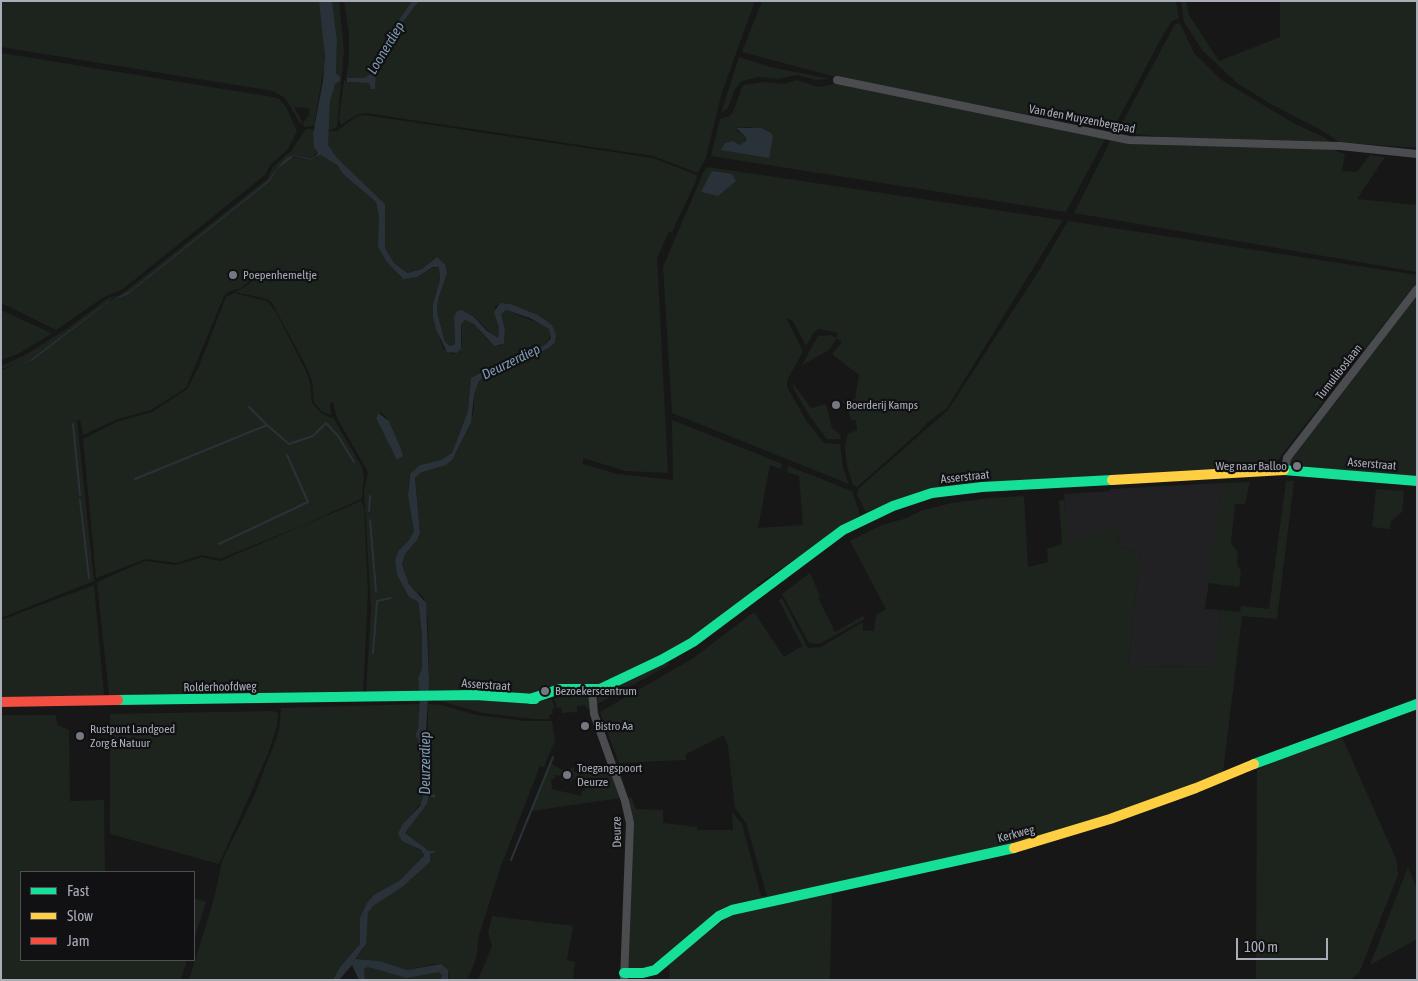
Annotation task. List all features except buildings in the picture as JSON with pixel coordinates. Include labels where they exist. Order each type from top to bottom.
[{"type":"main road","name":"Asserstraat","points":[[436,696],[530,699],[552,697],[572,689],[592,691],[662,660],[693,642],[843,530],[864,518],[917,497],[982,487],[1285,470],[1417,481]]},
{"type":"main road","name":"Rolderhoofdweg","points":[[1,702],[436,696]]},
{"type":"main road","name":"Kerkweg","points":[[624,976],[655,970],[719,916],[732,910],[1018,847],[1188,791],[1290,749],[1417,704]]},
{"type":"street","name":"Van den Muyzenbergpad","points":[[837,80],[1129,140],[1340,146],[1417,154]]},
{"type":"street","name":"Tumuliboslaan","points":[[1285,470],[1287,458],[1417,289]]},
{"type":"street","name":"Deurze","points":[[592,691],[594,714],[624,800],[630,823],[624,976]]},
{"type":"shaded area","points":[[1,1],[319,1],[323,23],[325,61],[314,126],[304,127],[285,98],[273,91],[1,47]],"holes":[[[294,107],[309,108],[309,115],[303,123]]]},
{"type":"shaded area","points":[[332,1],[339,1],[344,51],[337,127],[331,130],[328,129],[330,102],[335,84],[340,81],[340,77],[336,73],[337,40]]},
{"type":"shaded area","points":[[344,1],[412,1],[387,37],[372,74],[364,78],[346,79],[349,59],[349,34]]},
{"type":"shaded area","points":[[419,1],[755,1],[722,92],[706,157],[698,173],[653,156],[365,113],[356,115],[341,125],[339,119],[344,80],[351,83],[369,83],[375,88],[376,73],[399,27]]},
{"type":"shaded area","points":[[762,1],[1176,1],[1179,18],[1172,21],[1164,33],[1112,131],[836,77],[742,52]]},
{"type":"shaded area","points":[[1181,1],[1186,1],[1189,15],[1219,61],[1280,37],[1280,1],[1417,1],[1417,148],[1339,142],[1323,131],[1269,103],[1237,83],[1202,50],[1184,22]]},
{"type":"shaded area","points":[[1180,23],[1194,53],[1220,79],[1295,124],[1326,138],[1330,143],[1182,139],[1117,132],[1175,24]]},
{"type":"shaded area","points":[[1,53],[273,97],[279,99],[286,107],[297,131],[288,149],[270,165],[266,174],[123,289],[104,297],[56,330],[1,303]]},
{"type":"shaded area","points":[[739,57],[770,67],[830,79],[816,80],[797,75],[778,79],[759,77],[742,81],[735,89],[728,108],[721,113]]},
{"type":"shaded area","points":[[797,80],[818,87],[840,83],[1105,139],[1066,212],[711,156],[720,119],[729,116],[733,112],[743,85],[765,82],[784,84]],"holes":[[[752,127],[769,158],[725,143],[733,141],[739,145],[744,143],[746,137],[737,131],[736,128]]]},
{"type":"shaded area","points":[[365,115],[653,158],[697,175],[672,232],[669,232],[657,258],[668,473],[626,471],[583,458],[583,464],[617,474],[673,480],[672,420],[783,464],[780,469],[770,465],[758,528],[803,525],[799,476],[787,472],[788,466],[852,491],[860,515],[757,585],[759,589],[682,646],[598,686],[574,684],[527,696],[427,691],[429,681],[428,621],[424,598],[409,584],[402,565],[405,554],[417,540],[420,533],[415,477],[420,473],[438,468],[452,460],[470,426],[474,409],[474,395],[479,381],[486,375],[550,348],[556,339],[552,325],[538,315],[511,304],[500,303],[495,307],[499,328],[498,338],[494,337],[476,318],[462,310],[457,311],[454,318],[455,344],[449,346],[445,342],[437,312],[438,299],[447,273],[445,264],[437,257],[422,269],[407,273],[394,263],[385,248],[385,204],[337,158],[328,145],[328,131],[337,131],[357,116]]},
{"type":"shaded area","points":[[306,129],[313,129],[314,145],[318,152],[312,158],[321,155],[334,162],[343,174],[376,202],[379,217],[380,251],[401,278],[417,277],[433,268],[439,267],[440,280],[433,304],[433,317],[443,348],[453,354],[459,352],[462,344],[461,324],[465,320],[474,324],[491,344],[500,346],[504,344],[505,329],[501,314],[506,310],[543,325],[549,329],[551,335],[546,344],[525,356],[495,365],[471,378],[468,411],[452,453],[441,460],[420,465],[409,476],[408,496],[414,531],[409,540],[398,551],[395,563],[397,575],[409,597],[418,602],[420,606],[422,668],[418,678],[420,691],[366,694],[371,608],[364,491],[368,472],[337,418],[333,402],[330,403],[331,415],[322,412],[314,402],[312,381],[307,368],[272,303],[267,299],[235,292],[248,285],[259,273],[241,288],[228,292],[224,296],[186,388],[151,410],[118,419],[83,435],[80,420],[77,420],[94,581],[1,618],[1,370],[33,360],[111,300],[127,295],[270,181],[277,169],[290,158],[310,159],[294,155],[275,169],[269,180],[130,291],[111,299],[30,360],[1,369],[1,366],[25,355],[68,328],[108,298],[120,295],[267,179],[273,167],[291,151]],"holes":[[[381,413],[387,418],[403,456],[398,458],[376,418],[377,414]]]},
{"type":"shaded area","points":[[1111,140],[1163,145],[1334,148],[1335,151],[1345,154],[1342,171],[1357,172],[1370,155],[1385,157],[1357,199],[1417,205],[1417,272],[1074,213]]},
{"type":"shaded area","points":[[708,167],[1063,220],[947,408],[928,422],[857,487],[853,485],[847,466],[845,446],[848,434],[857,430],[856,420],[852,420],[844,403],[841,401],[855,399],[859,375],[832,354],[842,342],[837,338],[829,350],[802,365],[818,336],[831,335],[836,338],[838,333],[819,329],[814,332],[806,346],[793,321],[786,318],[803,351],[787,381],[787,387],[807,422],[824,443],[840,444],[843,468],[849,484],[672,413],[663,267],[704,171]]},
{"type":"shaded area","points":[[1068,221],[1417,275],[1417,282],[1273,466],[967,484],[923,491],[866,512],[857,495],[858,489],[948,410],[1038,272]]},
{"type":"shaded area","points":[[234,293],[267,301],[276,312],[305,369],[310,383],[312,403],[321,413],[334,419],[362,467],[364,476],[361,499],[304,525],[220,559],[202,555],[177,563],[146,559],[96,578],[83,439],[116,422],[152,412],[187,389],[199,366],[226,297]]},
{"type":"shaded area","points":[[1417,295],[1416,477],[1291,465],[1288,461]]},
{"type":"shaded area","points":[[1,310],[51,334],[18,354],[1,360]]},
{"type":"shaded area","points":[[792,382],[811,408],[826,404],[832,428],[840,434],[841,439],[827,439],[809,415],[794,390]]},
{"type":"shaded area","points":[[1286,481],[1294,481],[1277,619],[1242,616],[1223,772],[1200,784],[1019,844],[730,909],[650,970],[629,968],[627,964],[629,798],[631,797],[636,809],[663,810],[663,823],[697,827],[697,830],[733,830],[732,812],[742,824],[761,896],[767,896],[746,823],[735,808],[728,747],[724,735],[686,754],[686,760],[619,763],[600,712],[692,659],[754,612],[784,657],[802,646],[779,600],[782,598],[808,648],[821,647],[863,622],[863,630],[874,631],[876,615],[886,609],[850,541],[882,525],[907,518],[923,510],[952,503],[990,498],[1024,496],[1028,567],[1048,562],[1047,549],[1062,544],[1059,501],[1064,500],[1069,541],[1120,525],[1124,532],[1119,533],[1118,547],[1140,553],[1128,666],[1214,667],[1221,610],[1240,612],[1241,606],[1269,609]]},
{"type":"shaded area","points":[[1250,482],[1245,504],[1235,504],[1231,543],[1238,552],[1237,564],[1241,572],[1239,587],[1208,583],[1223,483]]},
{"type":"shaded area","points":[[1223,483],[1205,609],[1221,610],[1215,667],[1128,666],[1140,553],[1118,547],[1120,525],[1068,542],[1064,494],[1110,491],[1110,489]]},
{"type":"shaded area","points":[[1376,489],[1404,491],[1402,512],[1391,521],[1390,529],[1372,527]]},
{"type":"shaded area","points":[[361,501],[364,507],[368,593],[363,694],[336,691],[304,694],[109,695],[97,583],[99,581],[145,561],[176,565],[202,557],[220,561]]},
{"type":"shaded area","points":[[810,573],[820,596],[818,598],[835,632],[863,616],[865,619],[819,644],[809,643],[782,594]]},
{"type":"shaded area","points":[[94,585],[104,695],[1,699],[1,620]]},
{"type":"shaded area","points":[[667,661],[669,665],[596,705],[601,692]]},
{"type":"shaded area","points":[[582,693],[589,698],[590,708],[587,709],[585,705],[577,706],[577,712],[562,713],[561,708],[557,708],[554,699],[565,694]]},
{"type":"shaded area","points":[[432,699],[539,701],[552,699],[555,708],[552,709],[553,714],[549,715],[549,719],[535,719],[483,713]]},
{"type":"shaded area","points":[[420,704],[418,732],[415,738],[418,738],[423,800],[400,829],[400,838],[422,852],[423,858],[396,883],[375,894],[360,926],[362,935],[360,944],[340,967],[333,980],[189,980],[214,899],[222,861],[255,794],[279,731],[281,708]]},
{"type":"shaded area","points":[[428,704],[442,705],[476,715],[526,721],[552,721],[555,741],[544,767],[540,766],[501,866],[479,935],[476,959],[467,980],[448,980],[449,975],[443,965],[435,964],[407,970],[380,961],[355,959],[363,949],[368,913],[373,906],[430,862],[429,854],[437,851],[429,851],[405,833],[427,804],[429,797],[435,796],[429,793],[427,772]]},
{"type":"shaded area","points":[[274,711],[274,713],[278,712],[277,726],[268,754],[219,864],[110,834],[110,714]]},
{"type":"shaded area","points":[[1,715],[56,715],[57,725],[69,730],[70,801],[104,800],[105,871],[20,871],[20,961],[187,961],[181,980],[1,980]]},
{"type":"shaded area","points":[[1342,737],[1396,859],[1398,875],[1359,973],[1350,980],[1256,980],[1257,770],[1292,754]]},
{"type":"shaded area","points":[[549,763],[565,771],[564,780],[561,781],[562,776],[555,775],[554,779],[551,779],[552,789],[581,796],[582,791],[585,791],[584,781],[573,779],[570,783],[570,769],[574,767],[574,772],[599,771],[599,766],[608,766],[621,798],[531,811]]},
{"type":"shaded area","points":[[1408,867],[1417,889],[1417,939],[1370,965]]},
{"type":"shaded area","points":[[832,892],[830,980],[670,980],[669,963],[729,916]]},
{"type":"shaded area","points":[[195,898],[206,902],[195,937]]},
{"type":"shaded area","points":[[492,916],[573,926],[567,960],[575,962],[573,980],[478,980],[492,946],[488,933]]},
{"type":"shaded area","points":[[368,967],[406,978],[436,971],[441,972],[442,975],[440,980],[365,980],[364,969]]},
{"type":"water","name":"Deurzerdiep","points":[[319,1],[332,1],[337,40],[336,73],[340,77],[340,81],[335,84],[330,102],[328,145],[337,158],[385,204],[385,248],[394,263],[407,273],[422,269],[437,257],[445,264],[447,273],[438,299],[437,312],[445,342],[450,346],[455,344],[454,317],[457,311],[462,310],[474,317],[487,331],[498,338],[499,328],[494,312],[500,303],[511,304],[538,315],[552,325],[556,335],[555,342],[549,348],[532,357],[486,375],[479,381],[474,395],[471,423],[452,460],[446,465],[420,473],[415,478],[420,533],[417,540],[405,554],[402,565],[409,584],[426,603],[429,681],[426,730],[427,772],[429,793],[435,795],[435,798],[429,796],[427,804],[405,833],[429,851],[437,851],[430,854],[430,862],[402,887],[373,906],[368,913],[366,944],[355,959],[380,961],[407,970],[441,964],[448,970],[448,980],[440,980],[442,975],[439,972],[406,978],[368,967],[364,969],[365,980],[359,980],[352,965],[339,980],[333,980],[340,967],[360,944],[360,918],[367,903],[375,894],[399,881],[424,856],[421,850],[402,841],[398,834],[402,825],[420,806],[423,797],[418,738],[415,737],[418,729],[420,698],[418,678],[422,668],[422,635],[418,602],[409,597],[397,575],[395,561],[398,551],[409,540],[414,531],[408,496],[410,474],[420,465],[441,460],[452,453],[468,411],[471,378],[495,365],[524,356],[546,344],[551,338],[549,329],[530,318],[506,310],[501,314],[505,329],[504,344],[494,346],[474,324],[465,320],[461,324],[461,349],[457,353],[447,352],[436,329],[433,317],[433,304],[440,280],[439,267],[433,267],[417,277],[403,279],[387,262],[378,247],[379,217],[376,202],[343,174],[337,165],[321,155],[309,160],[294,156],[277,169],[270,181],[127,295],[112,300],[130,291],[269,180],[275,170],[287,158],[294,155],[310,159],[317,155],[318,152],[314,147],[313,134],[323,81],[325,57]]},
{"type":"water","name":"Loonerdiep","points":[[412,1],[419,1],[399,27],[376,73],[375,89],[371,89],[369,83],[347,82],[347,78],[364,78],[371,74],[387,37]]},
{"type":"water","points":[[736,128],[761,128],[771,133],[773,137],[769,158],[721,150],[725,143],[733,141],[739,145],[746,141],[746,137]]},
{"type":"water","points":[[712,171],[732,174],[736,181],[718,196],[701,192]]},
{"type":"water","points":[[111,300],[33,360],[1,370],[30,360]]},
{"type":"water","points":[[378,413],[389,421],[401,449],[403,456],[397,460],[376,418]]},
{"type":"waterway","points":[[249,407],[267,425]]},
{"type":"waterway","points":[[135,479],[267,425],[289,444],[313,436],[326,423],[338,436],[354,462]]},
{"type":"waterway","points":[[73,424],[80,495]]},
{"type":"waterway","points":[[219,544],[308,502],[287,455]]},
{"type":"waterway","points":[[369,511],[370,496]]},
{"type":"waterway","points":[[80,500],[89,578]]},
{"type":"waterway","points":[[370,520],[376,591]]},
{"type":"waterway","points":[[373,653],[377,601],[391,598]]},
{"type":"waterway","points":[[511,860],[553,757]]},
{"type":"traffic: fast","points":[[1284,470],[1417,481]]},
{"type":"traffic: fast","points":[[530,699],[560,689],[600,689],[661,660],[693,642],[843,530],[893,506],[932,493],[982,487],[1112,480]]},
{"type":"traffic: fast","points":[[118,700],[475,695],[535,699]]},
{"type":"traffic: fast","points":[[1254,764],[1417,704]]},
{"type":"traffic: fast","points":[[624,973],[643,973],[655,970],[719,916],[732,910],[1014,848]]},
{"type":"traffic: slow","points":[[1112,480],[1284,470]]},
{"type":"traffic: slow","points":[[1014,848],[1110,819],[1196,788],[1254,764]]},
{"type":"traffic: jam","points":[[1,702],[118,700]]},
{"type":"place","name":"Poepenhemeltje","points":[[233,275]]},
{"type":"place","name":"Boerderij Kamps","points":[[836,405]]},
{"type":"place","name":"Weg naar Balloo","points":[[1297,466]]},
{"type":"place","name":"Bezoekerscentrum","points":[[545,691]]},
{"type":"place","name":"Bistro Aa","points":[[585,726]]},
{"type":"place","name":"Rustpunt Landgoed Zorg & Natuur","points":[[80,736]]},
{"type":"place","name":"Toegangspoort Deurze","points":[[567,775]]}]
